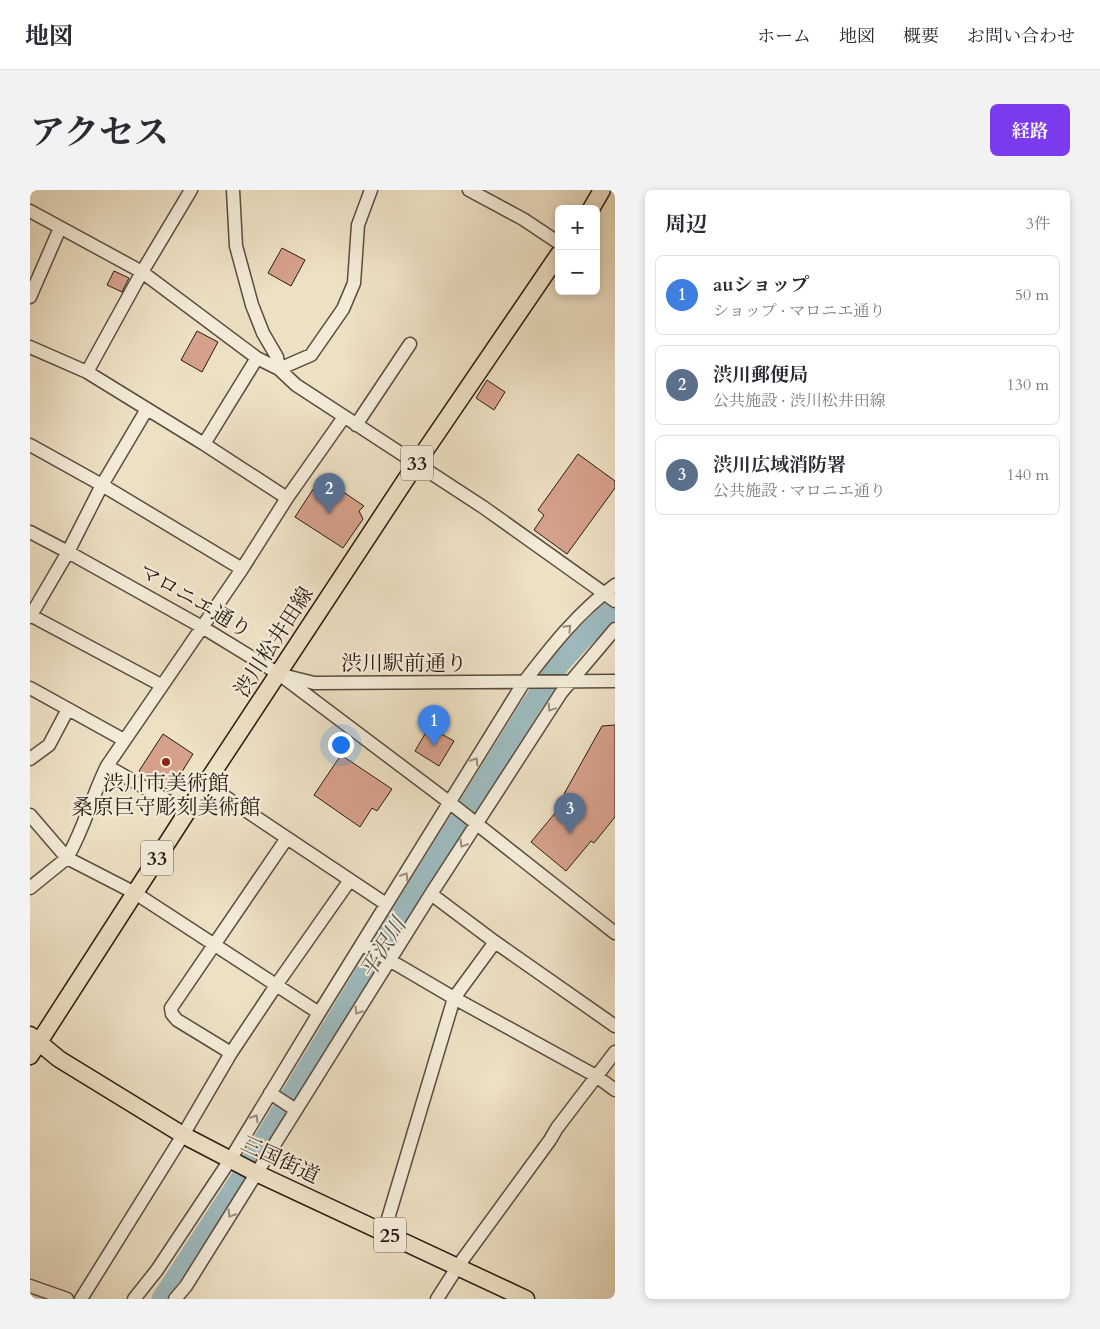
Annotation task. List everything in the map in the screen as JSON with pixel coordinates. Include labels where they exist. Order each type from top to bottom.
[{"type":"main road","points":[[593,205],[602,190]]},
{"type":"main road","name":"渋川松井田線","points":[[33,1045],[135,893],[416,464],[555,260]]},
{"type":"main road","name":"三国街道","points":[[33,1045],[182,1135],[234,1162],[526,1299]]},
{"type":"street","points":[[87,372],[142,272],[191,190]]},
{"type":"street","points":[[233,190],[236,246],[252,305],[263,333],[277,357],[279,369]]},
{"type":"street","points":[[279,369],[312,355],[343,308],[354,282],[358,225],[371,190]]},
{"type":"street","points":[[469,190],[524,220],[555,240]]},
{"type":"street","points":[[30,211],[142,272],[257,358],[279,369],[296,385],[610,594],[560,636],[527,682],[386,904],[365,946],[319,1013],[270,1094],[234,1162],[158,1270],[134,1299]]},
{"type":"street","points":[[30,297],[60,228]]},
{"type":"street","points":[[356,425],[410,344]]},
{"type":"street","points":[[30,347],[87,372],[287,498]]},
{"type":"street","points":[[204,444],[257,358]]},
{"type":"street","points":[[148,409],[102,485],[68,552],[30,616],[161,685]]},
{"type":"street","points":[[30,888],[67,858],[77,841],[95,791],[107,766],[242,569],[287,498],[344,417]]},
{"type":"street","points":[[30,445],[102,485],[242,569]]},
{"type":"street","name":"マロニエ通り","points":[[30,532],[202,627],[279,674],[473,821]]},
{"type":"street","points":[[175,1299],[186,1286],[388,959],[431,894],[473,821],[561,693],[565,682],[615,629]]},
{"type":"street","name":"渋川駅前通り","points":[[279,674],[314,683],[565,682]]},
{"type":"street","points":[[565,682],[615,681]]},
{"type":"street","points":[[30,688],[124,740]]},
{"type":"street","points":[[30,758],[49,745],[68,709]]},
{"type":"street","points":[[107,766],[187,812]]},
{"type":"street","points":[[206,784],[386,904]]},
{"type":"street","points":[[30,815],[67,858],[135,893],[319,1013]]},
{"type":"street","points":[[473,821],[615,933]]},
{"type":"street","points":[[231,1053],[176,1020],[171,1008],[287,838]]},
{"type":"street","points":[[81,1299],[231,1053],[350,880]]},
{"type":"street","points":[[431,894],[495,942],[615,1026]]},
{"type":"street","points":[[384,1232],[454,998],[495,942]]},
{"type":"street","points":[[365,946],[454,998],[596,1076],[615,1090]]},
{"type":"street","points":[[437,1299],[458,1266],[615,1052]]},
{"type":"street","points":[[270,1094],[295,1110]]},
{"type":"street","points":[[30,1286],[67,1299]]},
{"type":"building","points":[[282,248],[305,260],[291,286],[268,273]]},
{"type":"building","points":[[114,271],[129,278],[122,292],[107,285]]},
{"type":"building","points":[[197,331],[218,342],[202,372],[181,360]]},
{"type":"building","points":[[487,380],[505,392],[494,410],[476,398]]},
{"type":"building","points":[[578,454],[615,481],[615,488],[567,554],[534,530],[544,515],[538,510]]},
{"type":"building","points":[[321,477],[364,506],[359,511],[363,519],[343,548],[295,517]]},
{"type":"building","points":[[615,725],[615,817],[594,843],[591,841],[566,871],[531,842],[556,812],[566,821],[580,803],[564,794],[602,726]]},
{"type":"building","points":[[429,727],[454,741],[439,766],[415,751]]},
{"type":"building","name":"渋川市美術館 桑原巨守彫刻美術館","points":[[163,734],[193,754],[170,791],[139,771]]},
{"type":"building","points":[[341,755],[392,789],[377,811],[372,808],[360,827],[314,795]]},
{"type":"waterway","name":"平沢川","points":[[162,1299],[240,1180],[529,709],[560,663],[615,606]]},
{"type":"place","name":"渋川郵便局","points":[[329,514]]},
{"type":"place","name":"auショップ","points":[[434,746]]},
{"type":"place","name":"渋川市美術館 桑原巨守彫刻美術館","points":[[166,762]]},
{"type":"place","name":"渋川広域消防署","points":[[570,834]]}]
